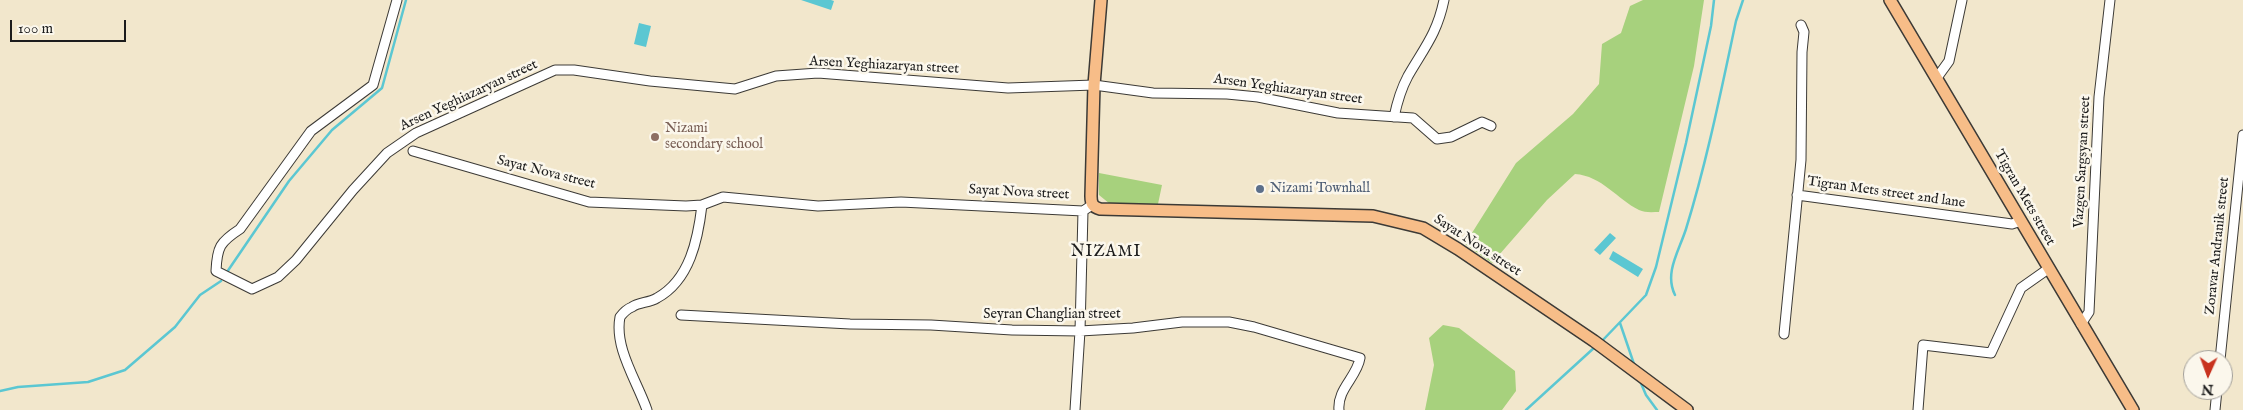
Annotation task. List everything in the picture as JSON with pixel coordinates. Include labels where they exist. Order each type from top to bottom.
[{"type":"main road","points":[[1088,208],[1094,85],[1101,0]]},
{"type":"main road","name":"Tigran Mets street","points":[[1890,0],[2133,410]]},
{"type":"main road","name":"Sayat Nova street","points":[[1088,208],[1373,216],[1423,228],[1458,249],[1627,364],[1687,410]]},
{"type":"street","name":"Arsen Yeghiazaryan street","points":[[397,0],[373,85],[311,131],[240,230],[224,240],[217,254],[216,271],[252,289],[278,277],[296,260],[353,190],[387,153],[416,133],[555,70],[574,70],[650,81],[735,90],[776,76],[818,73],[1008,88],[1094,85],[1153,93],[1189,92],[1235,95],[1338,113],[1413,118],[1437,139],[1451,137],[1482,122],[1491,126]]},
{"type":"street","points":[[1394,117],[1407,78],[1430,42],[1440,21],[1444,0]]},
{"type":"street","points":[[1936,79],[1949,61],[1962,0]]},
{"type":"street","name":"Vazgen Sargsyan street","points":[[2081,324],[2089,312],[2099,97],[2110,0]]},
{"type":"street","name":"Tigran Mets street 2nd lane","points":[[1801,25],[1804,32],[1802,52],[1801,160],[1797,195],[2012,224],[2021,221]]},
{"type":"street","name":"Zoravar Andranik street","points":[[2221,350],[2243,135]]},
{"type":"street","name":"Sayat Nova street","points":[[413,151],[589,202],[686,206],[702,205],[723,197],[818,206],[900,202],[1088,208]]},
{"type":"street","points":[[1784,334],[1797,195]]},
{"type":"street","points":[[647,410],[623,350],[617,329],[620,316],[632,306],[654,300],[668,292],[684,272],[699,230],[702,205]]},
{"type":"street","points":[[1075,410],[1088,208]]},
{"type":"street","points":[[1918,410],[1923,345],[1991,353],[2021,288],[2048,268]]},
{"type":"street","name":"Seyran Changlian street","points":[[681,315],[850,324],[1080,331],[1133,328],[1182,322],[1229,322],[1254,327],[1360,358],[1359,366],[1349,379],[1338,400],[1340,410]]},
{"type":"green space","points":[[1643,0],[1704,0],[1694,66],[1659,212],[1639,210],[1601,183],[1575,174],[1547,200],[1492,263],[1465,244],[1516,163],[1573,114],[1599,84],[1602,44],[1621,33],[1630,6]]},
{"type":"green space","points":[[1099,173],[1162,185],[1158,204],[1110,204],[1099,195]]},
{"type":"green space","points":[[1443,325],[1459,328],[1515,371],[1516,391],[1502,410],[1425,410],[1434,365],[1429,338]]},
{"type":"water","points":[[801,0],[831,0],[834,1],[831,10]]},
{"type":"water","points":[[639,23],[651,26],[646,47],[634,44]]},
{"type":"water","points":[[1610,233],[1616,238],[1600,255],[1594,250]]},
{"type":"water","points":[[1613,251],[1643,269],[1638,277],[1609,259]]},
{"type":"waterway","points":[[227,272],[289,181],[332,130],[382,88],[406,0]]},
{"type":"waterway","points":[[1601,342],[1646,295],[1656,267],[1686,143],[1711,26],[1714,0]]},
{"type":"waterway","points":[[1675,295],[1672,287],[1672,270],[1701,178],[1736,21],[1743,0]]},
{"type":"waterway","points":[[0,391],[18,387],[88,382],[125,370],[175,327],[200,295],[221,281]]},
{"type":"waterway","points":[[1620,323],[1635,367]]},
{"type":"waterway","points":[[1526,410],[1595,347]]},
{"type":"waterway","points":[[1640,381],[1646,395],[1657,410]]},
{"type":"place","name":"Nizami secondary school","points":[[655,137]]},
{"type":"place","name":"Nizami Townhall","points":[[1260,189]]},
{"type":"district","name":"NIZAMI","points":[[1106,253]]}]
